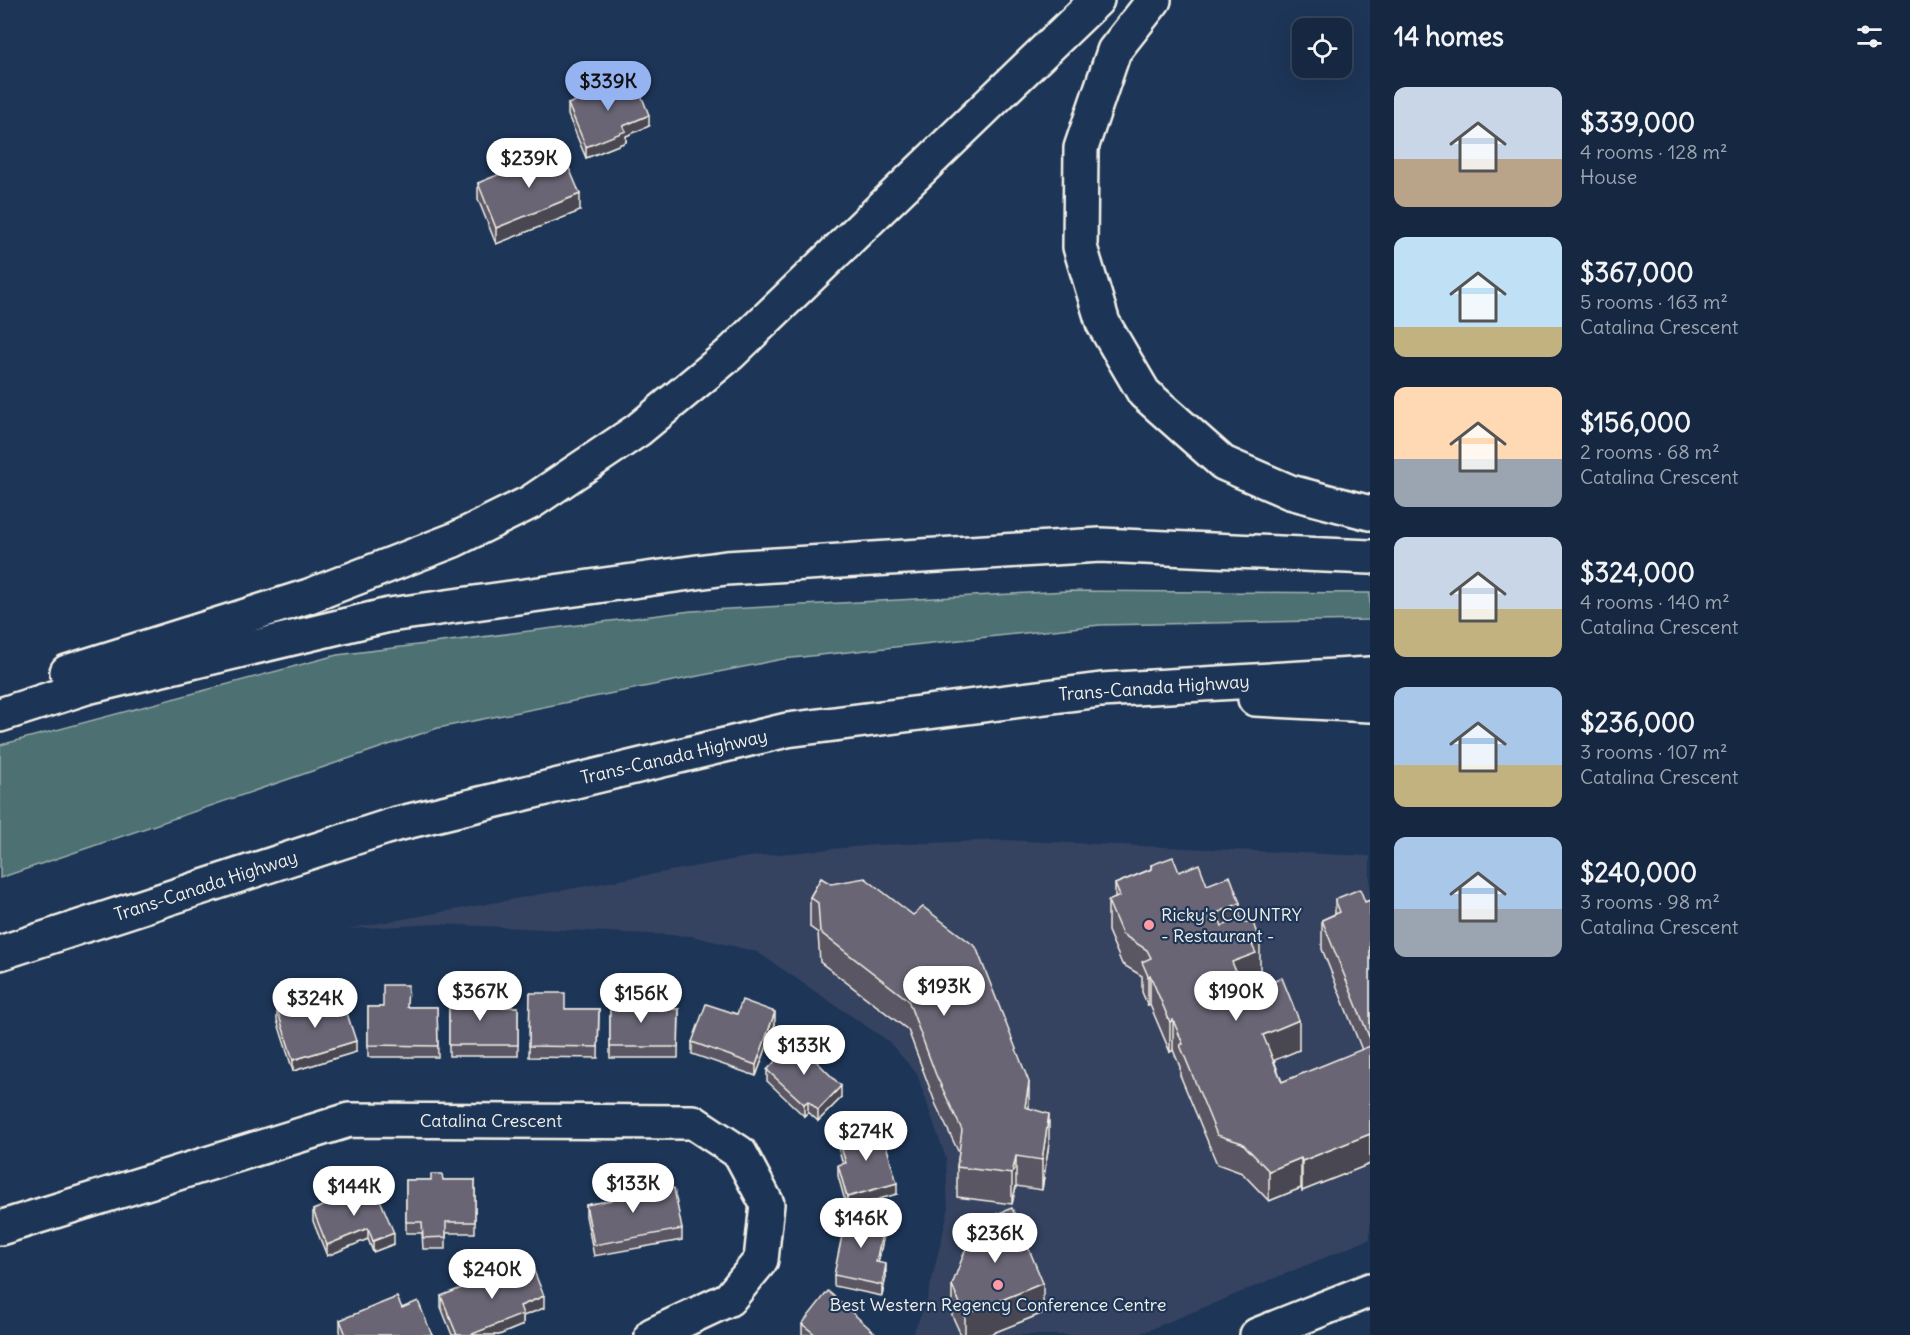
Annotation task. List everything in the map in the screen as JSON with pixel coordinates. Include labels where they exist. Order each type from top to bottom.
[{"type":"main road","points":[[0,695],[78,668],[309,596],[454,540],[531,502],[638,430],[730,354],[1097,0]]},
{"type":"main road","points":[[1154,0],[1114,51],[1081,148],[1080,247],[1103,323],[1144,393],[1223,464],[1290,492],[1370,513]]},
{"type":"main road","points":[[0,715],[87,687],[389,615],[726,568],[1100,545],[1370,557]]},
{"type":"main road","name":"Trans-Canada Highway","points":[[0,953],[393,825],[788,730],[1101,690],[1370,674]]},
{"type":"main road","points":[[1101,690],[1370,705]]},
{"type":"main road","name":"Catalina Crescent","points":[[0,1227],[349,1120],[693,1122],[740,1153],[767,1204],[761,1260],[729,1299],[652,1335]]},
{"type":"main road","points":[[1257,1335],[1370,1290]]},
{"type":"shaded area","points":[[1005,840],[1370,856],[1370,1239],[1137,1335],[912,1335],[926,1304],[948,1211],[946,1159],[917,1074],[888,1041],[757,952],[691,936],[439,924],[347,929],[748,857],[874,845]]},
{"type":"green space","points":[[1067,591],[1370,593],[1370,620],[1100,625],[783,659],[438,728],[0,878],[0,745],[337,655],[691,611]]},
{"type":"building","points":[[634,77],[649,115],[623,126],[626,131],[586,147],[568,104]]},
{"type":"building","points":[[561,149],[580,194],[496,228],[478,183]]},
{"type":"building","points":[[1173,857],[1179,872],[1199,864],[1207,885],[1230,876],[1240,903],[1217,913],[1222,926],[1242,918],[1245,923],[1252,920],[1260,942],[1252,945],[1256,953],[1232,962],[1245,993],[1282,978],[1299,1020],[1263,1035],[1282,1082],[1370,1046],[1370,1134],[1302,1161],[1301,1158],[1269,1171],[1242,1143],[1217,1135],[1180,1045],[1183,1044],[1173,1020],[1170,1022],[1142,962],[1151,958],[1147,950],[1122,934],[1108,901],[1120,896],[1115,884],[1152,869],[1151,865]]},
{"type":"building","points":[[821,878],[831,884],[865,878],[913,915],[923,907],[976,947],[1029,1082],[1025,1107],[1049,1114],[1042,1160],[1016,1156],[1012,1174],[957,1167],[962,1130],[936,1075],[908,1000],[820,932],[818,903],[810,897]]},
{"type":"building","points":[[1360,889],[1365,902],[1370,900],[1370,1039],[1322,920],[1340,912],[1335,899]]},
{"type":"building","points":[[383,985],[408,985],[407,1007],[437,1007],[438,1046],[368,1045],[368,1007],[383,1007]]},
{"type":"building","points":[[449,989],[476,989],[476,1007],[518,1007],[518,1045],[449,1045]]},
{"type":"building","points":[[610,991],[631,991],[630,1009],[679,1009],[678,1047],[610,1047]]},
{"type":"building","points":[[530,993],[565,993],[565,1009],[599,1009],[598,1047],[529,1046]]},
{"type":"building","points":[[742,1000],[775,1012],[756,1065],[692,1042],[706,1004],[737,1014]]},
{"type":"building","points":[[303,1001],[307,1013],[343,1001],[356,1041],[293,1060],[277,1009]]},
{"type":"building","points":[[795,1040],[841,1086],[818,1110],[808,1101],[804,1104],[767,1070]]},
{"type":"building","points":[[880,1124],[897,1183],[847,1197],[838,1165],[846,1163],[838,1137]]},
{"type":"building","points":[[431,1174],[442,1174],[443,1180],[475,1180],[475,1222],[446,1222],[446,1237],[423,1238],[422,1222],[406,1222],[406,1180],[431,1180]]},
{"type":"building","points":[[633,1180],[636,1195],[674,1188],[682,1229],[594,1245],[586,1205],[612,1200],[609,1184]]},
{"type":"building","points":[[374,1185],[394,1233],[373,1241],[368,1228],[327,1245],[313,1210]]},
{"type":"building","points":[[1012,1208],[1043,1283],[965,1315],[952,1285],[976,1222]]},
{"type":"building","points":[[847,1211],[885,1219],[876,1262],[886,1264],[882,1285],[834,1275]]},
{"type":"building","points":[[530,1261],[544,1296],[520,1306],[523,1314],[470,1335],[457,1335],[441,1296]]},
{"type":"building","points":[[828,1291],[876,1334],[816,1335],[802,1324]]},
{"type":"building","points":[[397,1297],[402,1308],[418,1301],[432,1335],[346,1335],[340,1320]]},
{"type":"place","name":"Ricky's COUNTRY - Restaurant -","points":[[1149,925]]},
{"type":"place","name":"Best Western Regency Conference Centre","points":[[998,1285]]}]
